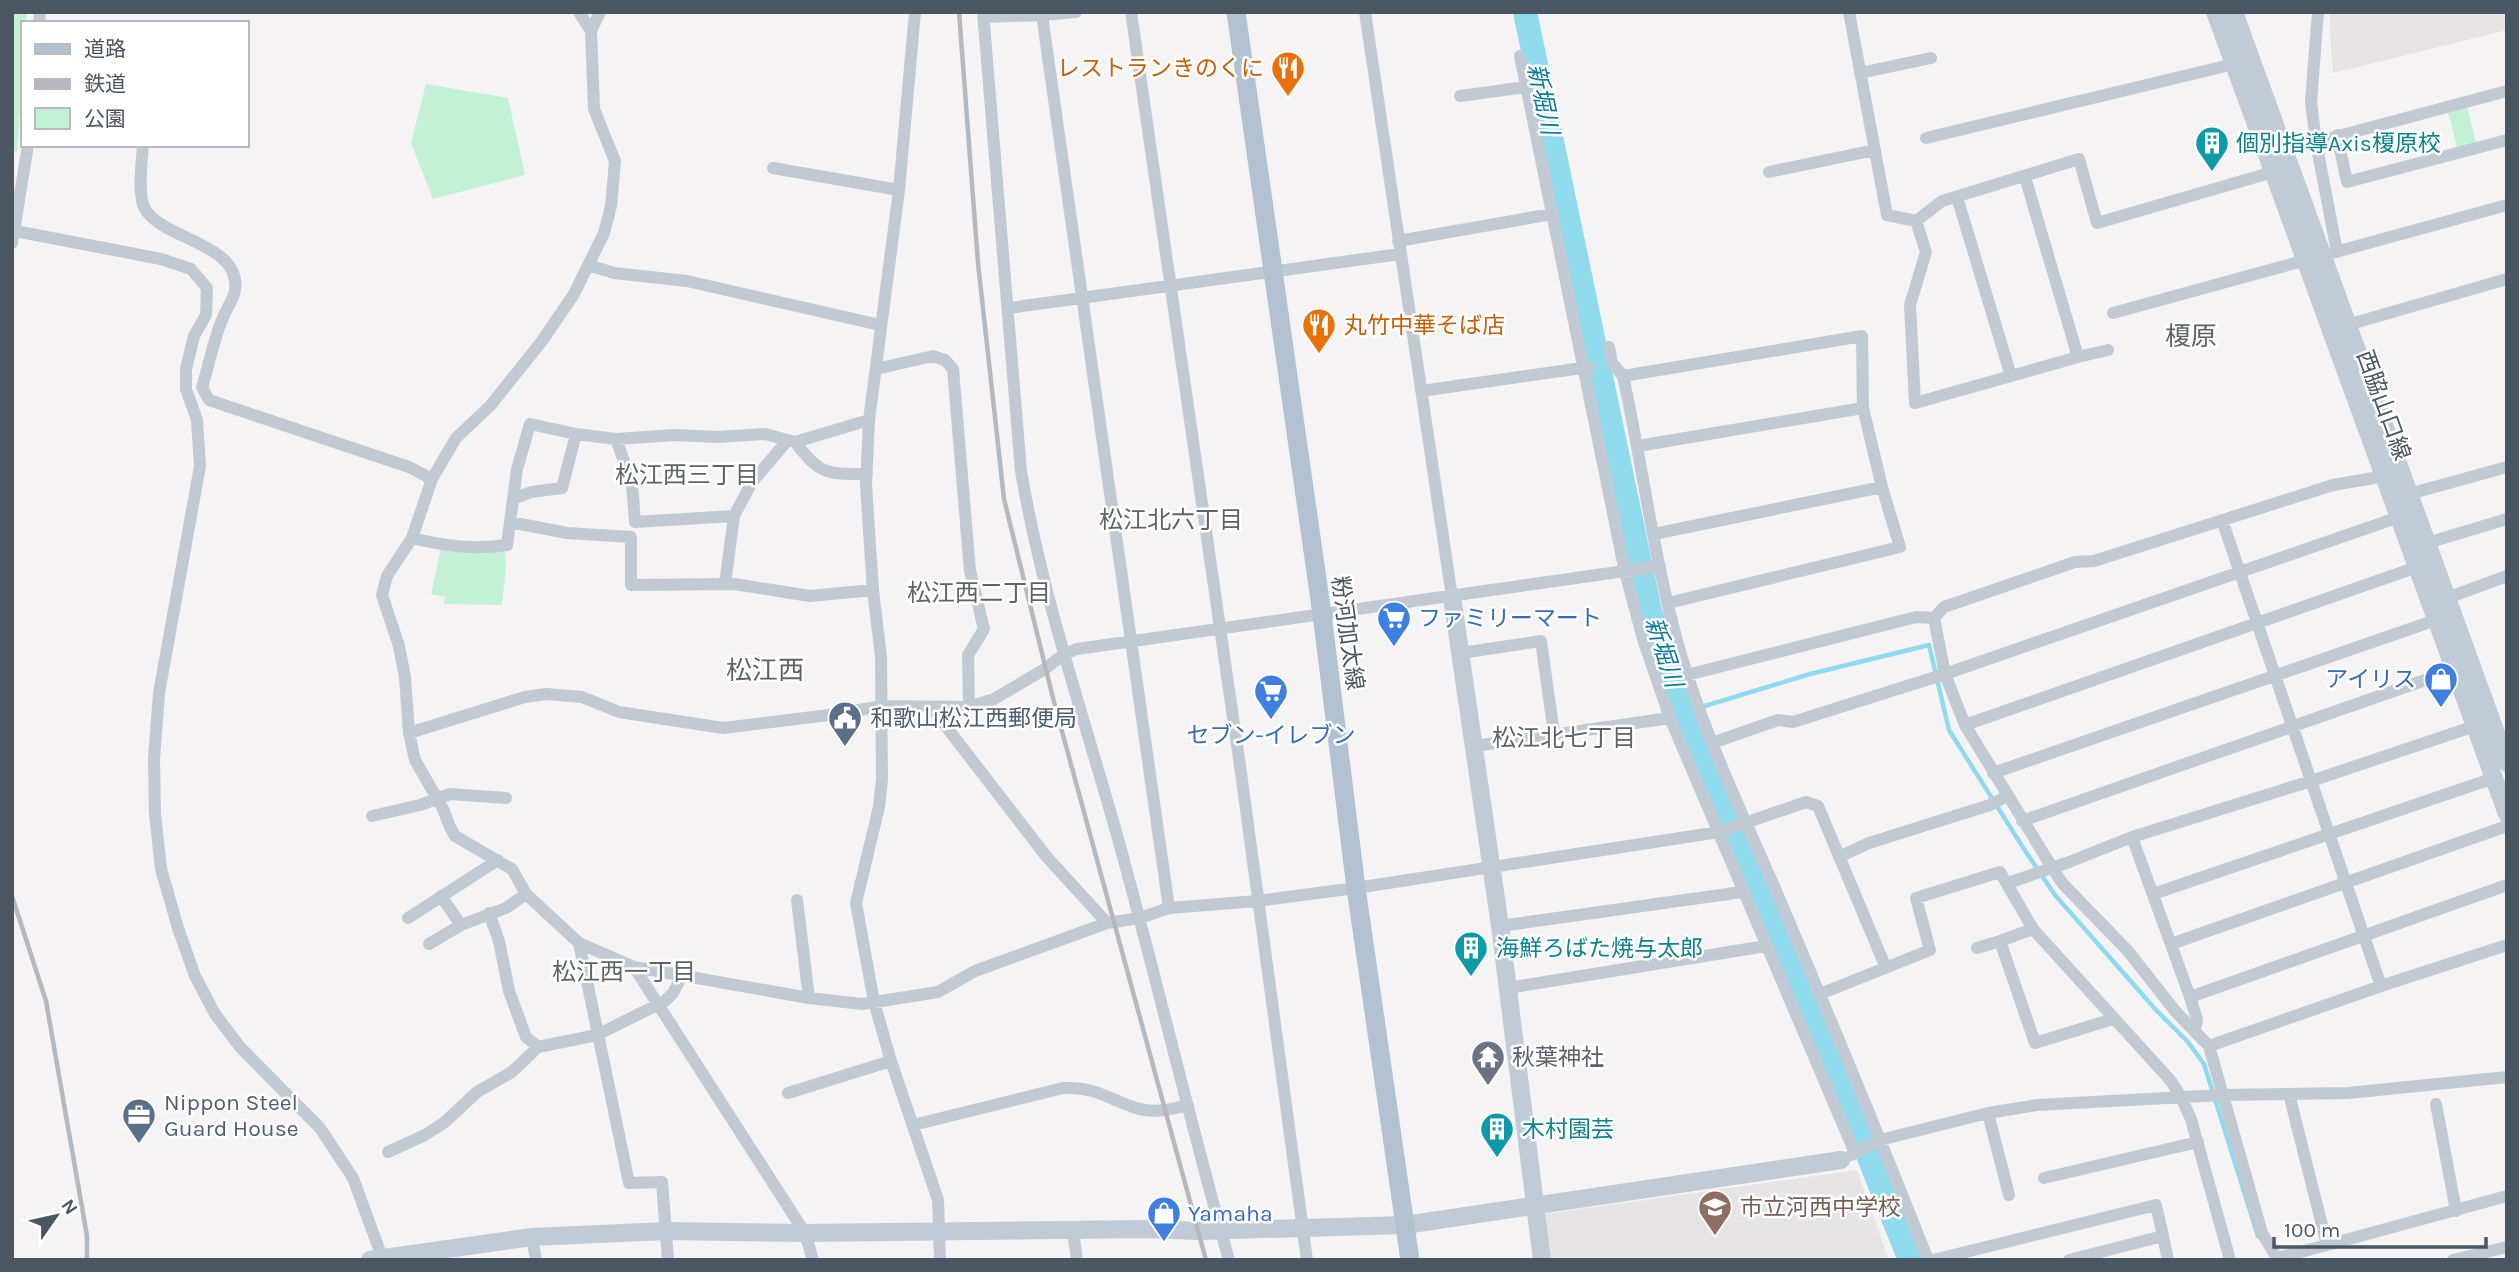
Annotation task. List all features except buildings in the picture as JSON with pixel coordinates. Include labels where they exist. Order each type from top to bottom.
[{"type":"main road","name":"粉河加太線","points":[[1236,12],[1322,614],[1356,888],[1410,1260]]},
{"type":"street","points":[[579,12],[591,31]]},
{"type":"street","points":[[600,12],[591,31],[594,109],[615,162],[611,206],[604,233],[574,294],[542,341],[490,406],[456,438],[432,479],[412,538],[387,576],[382,595],[399,646],[405,677],[409,733],[415,760],[456,836],[512,869],[526,894],[579,943],[634,967],[809,998],[862,1004],[938,992],[975,971],[1107,923],[1140,918],[1169,908],[1257,901],[1356,888],[1719,832],[1806,802],[1818,806],[1886,968]]},
{"type":"street","points":[[915,12],[899,190],[869,420],[867,474],[883,706],[878,807],[856,903],[874,1002],[938,1200],[940,1260]]},
{"type":"street","points":[[1076,12],[983,15],[1021,471],[1027,506],[1064,654],[1140,918],[1229,1260]]},
{"type":"street","points":[[1131,12],[1241,773],[1307,1260]]},
{"type":"street","points":[[1364,12],[1492,867],[1542,1260]]},
{"type":"street","points":[[1849,12],[1887,215],[1916,220],[1942,201],[2079,159],[2097,223],[2282,169]]},
{"type":"street","name":"西脇山口線","points":[[2215,12],[2234,64],[2321,256],[2347,325],[2392,475],[2399,517],[2455,670],[2483,723],[2505,752]]},
{"type":"street","name":"西脇山口線","points":[[2234,12],[2282,169]]},
{"type":"street","points":[[2318,12],[2311,102],[2316,142],[2321,256]]},
{"type":"street","points":[[1042,15],[1169,908]]},
{"type":"street","points":[[1520,56],[1643,639],[1670,719],[1766,946],[1848,1157]]},
{"type":"street","points":[[1860,73],[1931,58]]},
{"type":"street","points":[[1926,138],[2234,64]]},
{"type":"street","points":[[1460,96],[1526,87]]},
{"type":"street","points":[[2316,142],[2507,90]]},
{"type":"street","points":[[2337,135],[2347,182],[2507,140]]},
{"type":"street","points":[[27,147],[19,163],[14,237],[161,260],[191,269],[206,288],[206,315],[194,336],[186,369],[186,389],[197,420],[200,466],[159,693],[154,759],[155,814],[161,869],[195,975],[215,1014],[240,1047],[320,1128],[353,1178],[376,1258],[532,1237],[667,1231],[805,1233],[1221,1230],[1405,1225],[1848,1157],[1880,1140],[2036,1105],[2222,1095],[2348,1093],[2507,1077]]},
{"type":"street","points":[[143,147],[144,207],[154,220],[210,250],[229,264],[233,272],[235,290],[221,321],[202,387],[209,400],[397,463],[432,479]]},
{"type":"street","points":[[1769,172],[1875,150]]},
{"type":"street","points":[[773,168],[899,190]]},
{"type":"street","points":[[2025,177],[2078,357]]},
{"type":"street","points":[[1956,197],[2011,376]]},
{"type":"street","points":[[2113,313],[2507,205]]},
{"type":"street","points":[[1009,308],[1272,272],[1552,214]]},
{"type":"street","points":[[1916,220],[1926,252],[1910,305],[1915,403],[2108,350]]},
{"type":"street","name":"西脇山口線","points":[[2321,256],[2392,475],[2409,494],[2447,598],[2483,723],[2494,778],[2507,814]]},
{"type":"street","points":[[589,265],[614,273],[687,281],[880,325]]},
{"type":"street","points":[[2347,325],[2507,279]]},
{"type":"street","points":[[206,315],[221,321]]},
{"type":"street","points":[[1623,376],[1862,336],[1863,408],[1900,547],[1668,603]]},
{"type":"street","points":[[1609,347],[1610,363],[1623,376],[1654,534],[1656,567],[1687,675],[1745,824],[1820,994],[1928,1260]]},
{"type":"street","points":[[876,369],[933,356],[944,360],[953,369],[970,571],[984,629],[968,655],[968,707]]},
{"type":"street","points":[[1421,391],[1587,368]]},
{"type":"street","points":[[1638,446],[1863,408]]},
{"type":"street","points":[[412,538],[448,547],[487,548],[507,545],[517,470],[530,424],[616,439],[765,434],[791,441],[869,420]]},
{"type":"street","points":[[513,499],[531,492],[562,488],[576,434]]},
{"type":"street","points":[[616,439],[632,484],[635,522],[734,516]]},
{"type":"street","points":[[791,441],[810,462],[830,474],[867,474]]},
{"type":"street","points":[[726,584],[734,516],[752,482],[791,441]]},
{"type":"street","points":[[2409,494],[2507,467]]},
{"type":"street","points":[[1934,618],[1944,607],[2075,562],[2094,561],[2333,485],[2392,475]]},
{"type":"street","points":[[1654,534],[1882,486]]},
{"type":"street","points":[[1712,743],[1778,720],[1793,722],[1945,674],[2399,517]]},
{"type":"street","points":[[2427,543],[2507,519]]},
{"type":"street","points":[[2222,520],[2381,986]]},
{"type":"street","points":[[510,522],[567,533],[631,537],[631,585],[726,584],[810,596],[873,590]]},
{"type":"street","points":[[409,733],[525,697],[546,694],[583,696],[619,712],[723,728],[883,706],[968,707],[994,699],[1045,669],[1064,654],[1077,649],[1656,567]]},
{"type":"street","points":[[1965,725],[2417,567]]},
{"type":"street","points":[[2447,598],[2507,576]]},
{"type":"street","points":[[1687,675],[1916,617],[1934,618]]},
{"type":"street","points":[[1934,618],[1945,674],[1965,725],[2022,821],[2063,884],[2128,951],[2176,1012],[2209,1046],[2262,1233],[2278,1259],[2507,1196]]},
{"type":"street","points":[[1993,773],[2436,620]]},
{"type":"street","points":[[1461,653],[1541,641],[1554,734]]},
{"type":"street","points":[[2022,821],[2455,670]]},
{"type":"street","points":[[931,707],[1046,856],[1107,923]]},
{"type":"street","points":[[1474,746],[1670,719]]},
{"type":"street","points":[[2008,883],[2053,869],[2132,836],[2311,781],[2483,723]]},
{"type":"street","points":[[2153,894],[2494,778]]},
{"type":"street","points":[[372,816],[420,805],[450,794],[506,799]]},
{"type":"street","points":[[1839,857],[1869,843],[1990,805],[2007,796]]},
{"type":"street","points":[[2171,944],[2507,827]]},
{"type":"street","points":[[2132,836],[2190,996],[2197,1019],[2194,1030]]},
{"type":"street","points":[[408,918],[498,860]]},
{"type":"street","points":[[1820,994],[1930,950],[1916,898],[2000,872],[2033,929],[2171,1081],[2181,1097],[2198,1142],[2230,1260]]},
{"type":"street","points":[[2190,996],[2507,885]]},
{"type":"street","points":[[1500,926],[1742,892]]},
{"type":"street","points":[[429,944],[461,925],[506,908],[526,894]]},
{"type":"street","points":[[441,896],[461,925]]},
{"type":"street","points":[[797,900],[809,998]]},
{"type":"street","points":[[489,913],[499,942],[509,991],[526,1037],[538,1047]]},
{"type":"street","points":[[1977,948],[2033,929]]},
{"type":"street","points":[[2000,941],[2035,1043],[2113,1019]]},
{"type":"street","points":[[579,943],[629,1183],[662,1182],[668,1260]]},
{"type":"street","points":[[2209,1046],[2507,945]]},
{"type":"street","points":[[1508,988],[1766,946]]},
{"type":"street","points":[[634,967],[805,1233],[813,1260]]},
{"type":"street","points":[[388,1152],[425,1135],[445,1122],[477,1092],[512,1072],[538,1047],[597,1035],[658,1005],[673,993],[682,976]]},
{"type":"street","points":[[788,1093],[891,1061]]},
{"type":"street","points":[[913,1125],[1063,1088],[1084,1088],[1135,1108],[1154,1111],[1188,1105]]},
{"type":"street","points":[[2289,1094],[2327,1245]]},
{"type":"street","points":[[2436,1104],[2456,1211]]},
{"type":"street","points":[[1988,1114],[2009,1195]]},
{"type":"street","points":[[2044,1178],[2198,1142]]},
{"type":"street","points":[[1933,1260],[2156,1205],[2168,1260]]},
{"type":"street","points":[[1073,1231],[1077,1260]]},
{"type":"street","points":[[2069,1260],[2163,1236]]},
{"type":"street","points":[[532,1237],[536,1260]]},
{"type":"street","points":[[2453,1260],[2507,1247]]},
{"type":"shaded area","points":[[2329,12],[2507,12],[2507,30],[2333,73]]},
{"type":"shaded area","name":"市立河西中学校","points":[[1857,1170],[1889,1260],[1551,1260],[1545,1214]]},
{"type":"green space","points":[[12,12],[27,12],[26,21],[21,21],[21,99],[17,152],[12,150]]},
{"type":"green space","points":[[426,84],[508,98],[525,175],[433,199],[411,143]]},
{"type":"green space","points":[[2467,107],[2476,143],[2457,148],[2448,111]]},
{"type":"green space","points":[[441,549],[500,549],[505,553],[502,605],[444,604],[445,597],[431,594]]},
{"type":"waterway","name":"新堀川","points":[[1525,12],[1650,611],[1684,714],[1806,1000],[1910,1260]]},
{"type":"waterway","points":[[1684,714],[1810,674],[1929,645],[1949,730],[2024,849],[2055,895],[2156,1010],[2188,1042],[2204,1064],[2258,1236]]},
{"type":"railway","points":[[959,12],[978,263],[1004,499],[1054,702],[1206,1260]]},
{"type":"railway","points":[[12,896],[46,1001],[87,1236],[87,1260]]},
{"type":"place","name":"レストランきのくに","points":[[1288,98]]},
{"type":"place","name":"個別指導Axis榎原校","points":[[2212,173]]},
{"type":"place","name":"丸竹中華そば店","points":[[1319,355]]},
{"type":"place","name":"ファミリーマート","points":[[1394,648]]},
{"type":"place","name":"アイリス","points":[[2441,709]]},
{"type":"place","name":"セブン-イレブン","points":[[1271,721]]},
{"type":"place","name":"和歌山松江西郵便局","points":[[845,748]]},
{"type":"place","name":"海鮮ろばた焼与太郎","points":[[1471,978]]},
{"type":"place","name":"秋葉神社","points":[[1488,1087]]},
{"type":"place","name":"Nippon Steel Guard House","points":[[139,1145]]},
{"type":"place","name":"木村園芸","points":[[1497,1159]]},
{"type":"place","name":"市立河西中学校","points":[[1715,1237]]},
{"type":"place","name":"Yamaha","points":[[1164,1243]]},
{"type":"district","name":"榎原","points":[[2191,336]]},
{"type":"district","name":"松江西三丁目","points":[[687,475]]},
{"type":"district","name":"松江北六丁目","points":[[1171,520]]},
{"type":"district","name":"松江西二丁目","points":[[979,593]]},
{"type":"district","name":"松江西","points":[[765,670]]},
{"type":"district","name":"松江北七丁目","points":[[1564,738]]},
{"type":"district","name":"松江西一丁目","points":[[624,972]]}]
